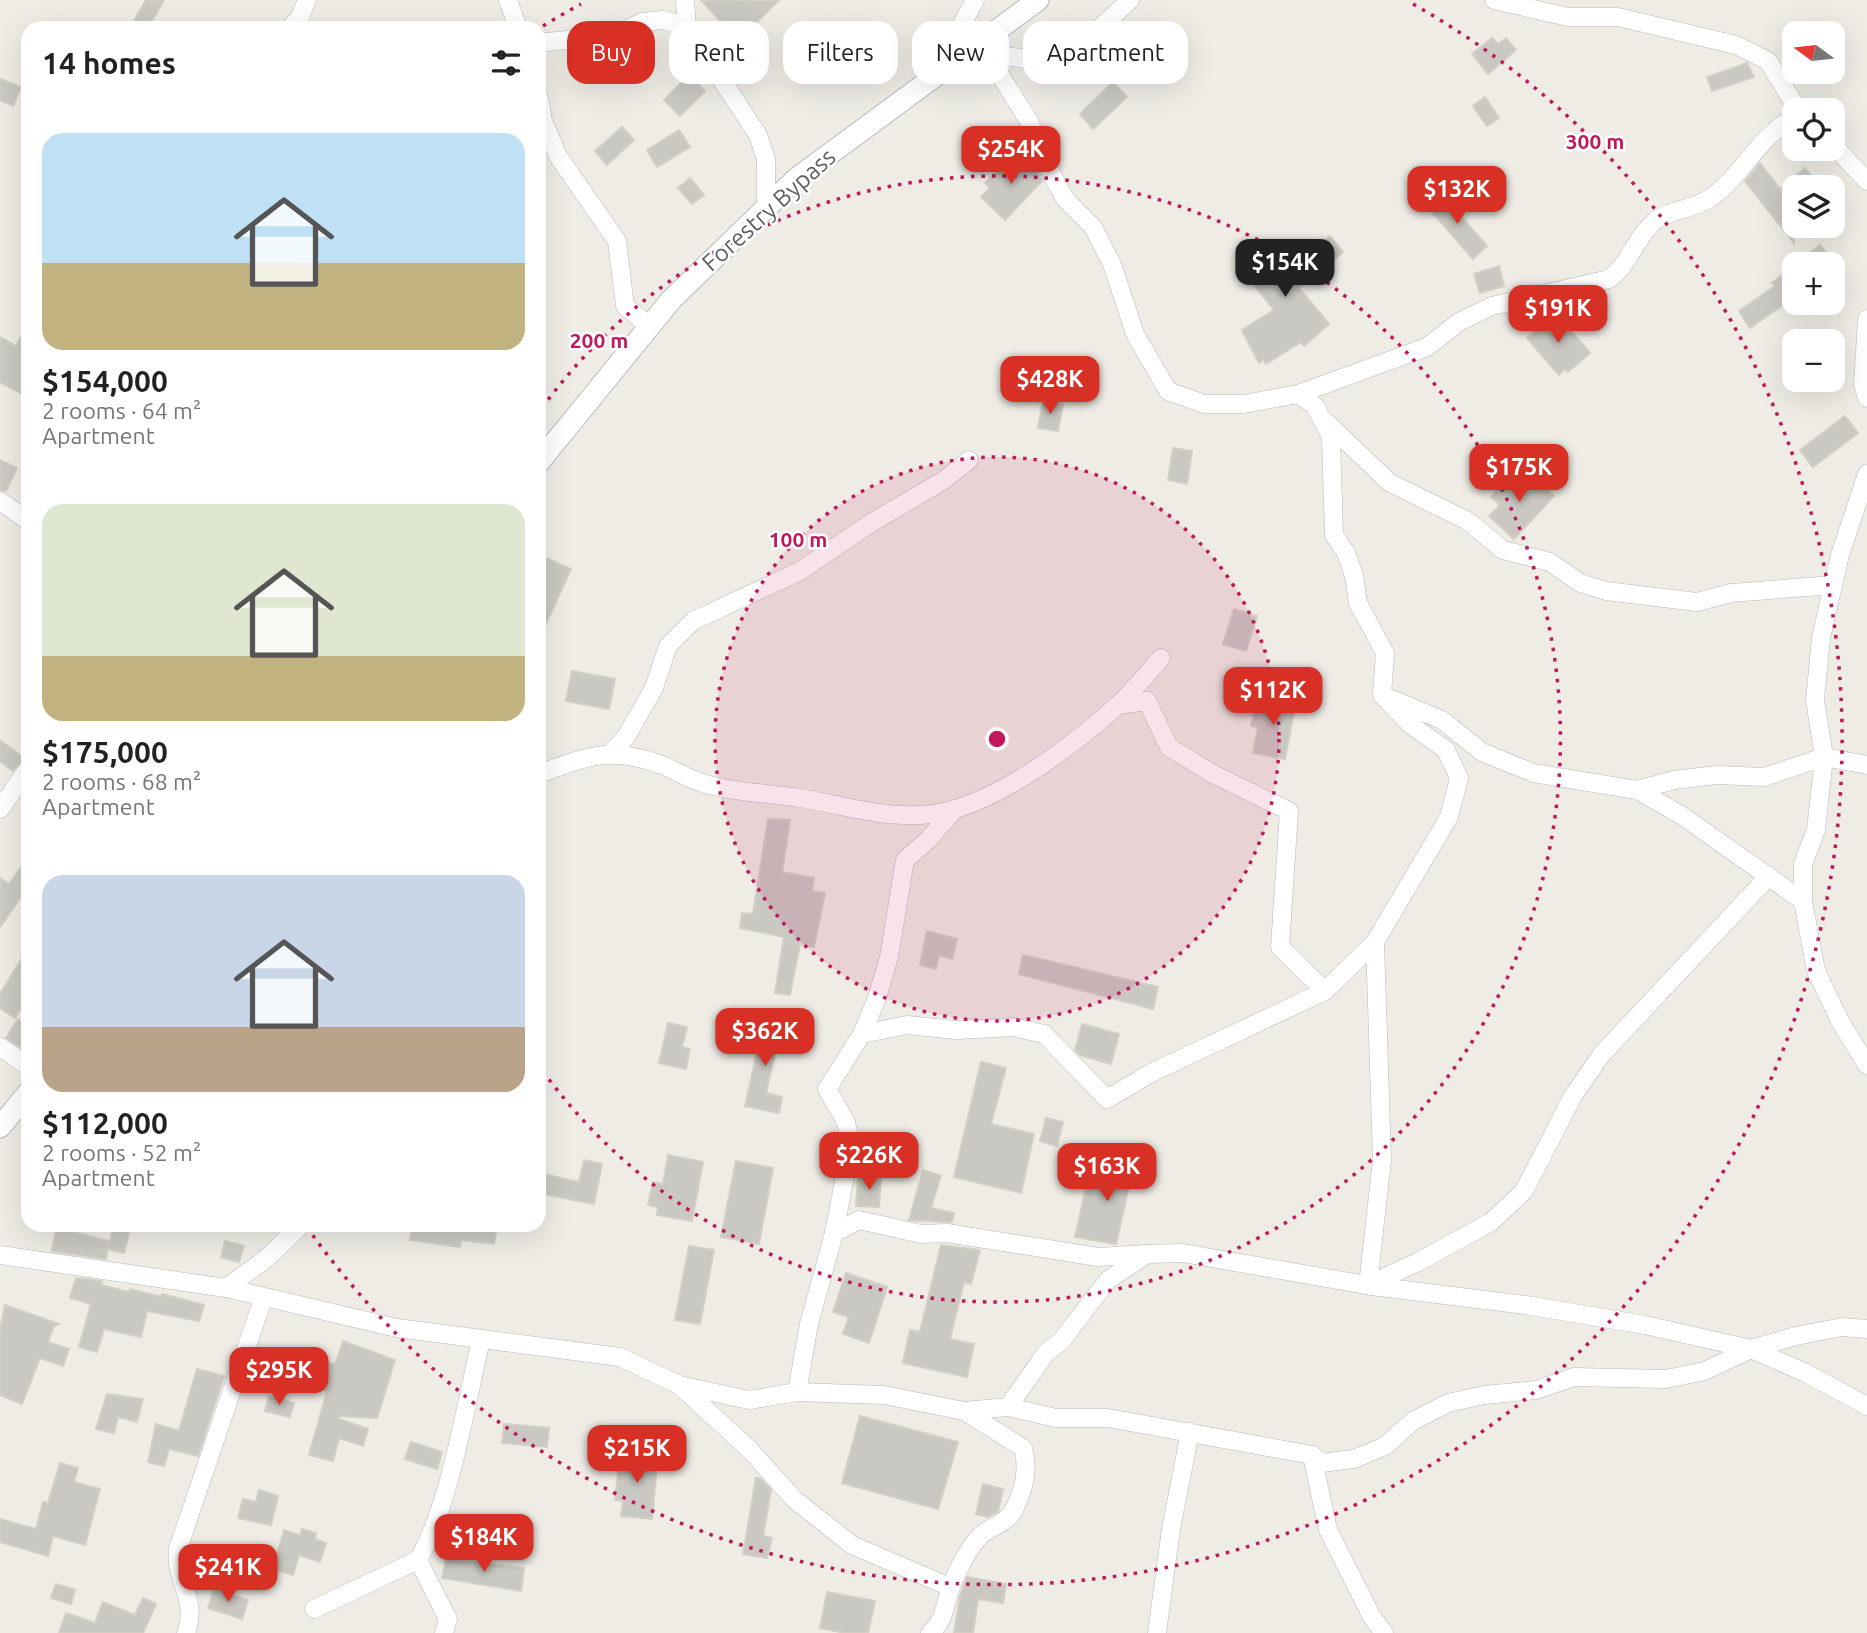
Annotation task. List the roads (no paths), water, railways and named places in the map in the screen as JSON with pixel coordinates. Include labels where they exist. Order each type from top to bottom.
[{"type":"street","points":[[296,21],[307,0]]},
{"type":"street","points":[[508,0],[516,21]]},
{"type":"street","points":[[685,0],[687,21]]},
{"type":"street","points":[[964,21],[975,0]]},
{"type":"street","name":"Forestry Bypass","points":[[1009,25],[1038,0]]},
{"type":"street","points":[[1009,55],[1039,61],[1070,56],[1130,0]]},
{"type":"street","points":[[1494,0],[1568,17],[1618,17],[1736,45],[1768,61],[1791,98]]},
{"type":"street","points":[[546,42],[615,35],[642,22],[669,22]]},
{"type":"street","points":[[724,84],[758,135],[766,159],[766,207]]},
{"type":"street","name":"Forestry Bypass","points":[[546,454],[671,300],[766,207],[796,179],[931,84]]},
{"type":"street","points":[[1004,84],[1029,121],[1043,158],[1065,199],[1093,227],[1112,264],[1135,334],[1168,391],[1204,404],[1244,404],[1298,394],[1426,348],[1459,322],[1492,306],[1609,279],[1623,269],[1633,249],[1656,220],[1707,200],[1726,186],[1782,124]]},
{"type":"street","points":[[546,126],[558,156],[617,242],[625,306],[649,327]]},
{"type":"street","points":[[1845,158],[1867,181]]},
{"type":"street","points":[[1867,319],[1863,384],[1867,398]]},
{"type":"street","points":[[1298,394],[1315,406],[1324,420],[1390,483],[1468,521],[1503,550],[1550,562],[1580,583],[1606,591],[1697,602],[1731,593],[1833,585]]},
{"type":"street","points":[[862,1034],[907,1025],[956,1030],[1013,1027],[1044,1034],[1107,1099],[1152,1073],[1325,991],[1375,942],[1449,817],[1459,778],[1446,750],[1411,725],[1382,695],[1385,653],[1358,603],[1350,565],[1334,535],[1332,447],[1324,420]]},
{"type":"street","points":[[611,753],[626,737],[654,688],[668,646],[693,621],[800,571],[871,523],[944,480],[969,460]]},
{"type":"street","points":[[1867,474],[1840,555],[1821,638],[1815,700],[1824,757],[1816,830],[1803,864],[1803,901],[1816,971],[1841,1023],[1867,1065]]},
{"type":"street","points":[[0,501],[21,516]]},
{"type":"street","points":[[546,771],[588,755],[611,753],[660,764],[705,784],[803,799],[854,811],[924,815],[954,810],[994,793],[1058,751],[1118,705],[1161,658]]},
{"type":"street","points":[[1382,695],[1441,720],[1482,752],[1533,773],[1637,790],[1681,815],[1803,901]]},
{"type":"street","points":[[1118,705],[1147,701],[1168,747],[1213,774],[1289,811],[1280,947],[1325,991]]},
{"type":"street","points":[[1637,790],[1674,780],[1717,775],[1764,777],[1824,757],[1867,765]]},
{"type":"street","points":[[0,809],[21,779]]},
{"type":"street","points":[[797,1392],[809,1324],[834,1233],[851,1146],[846,1122],[827,1089],[862,1034],[889,957],[905,860],[928,840],[954,810]]},
{"type":"street","points":[[1370,1286],[1491,1222],[1524,1191],[1573,1096],[1602,1054],[1769,876]]},
{"type":"street","points":[[1370,1286],[1382,1160],[1375,942]]},
{"type":"street","points":[[0,1048],[21,1062]]},
{"type":"street","points":[[0,1127],[21,1102]]},
{"type":"street","points":[[834,1233],[859,1220],[921,1234],[947,1233],[1098,1257],[1182,1253],[1370,1286],[1526,1305],[1645,1325],[1751,1349],[1806,1373],[1867,1406]]},
{"type":"street","points":[[226,1288],[267,1258],[294,1232]]},
{"type":"street","points":[[1008,1407],[1046,1353],[1062,1340],[1108,1280],[1147,1254]]},
{"type":"street","points":[[0,1255],[226,1288],[263,1299],[397,1328],[620,1357],[679,1385],[749,1400],[797,1392],[884,1395],[964,1411],[1008,1407],[1056,1418],[1108,1418],[1312,1455],[1321,1463],[1354,1459],[1385,1446],[1413,1421],[1448,1404],[1484,1395],[1536,1391],[1574,1377],[1666,1379],[1705,1371],[1751,1349],[1842,1327],[1867,1329]]},
{"type":"street","points":[[186,1633],[192,1618],[191,1605],[177,1563],[178,1549],[263,1299]]},
{"type":"street","points":[[314,1608],[418,1560],[428,1542],[451,1466],[481,1340]]},
{"type":"street","points":[[679,1385],[749,1449],[795,1500],[852,1545],[950,1587]]},
{"type":"street","points":[[930,1633],[942,1623],[950,1587],[979,1536],[995,1529],[1012,1513],[1024,1481],[1027,1463],[1023,1448],[964,1411]]},
{"type":"street","points":[[1157,1633],[1171,1529],[1190,1432]]},
{"type":"street","points":[[1312,1455],[1328,1530],[1372,1617],[1384,1633]]},
{"type":"street","points":[[418,1560],[448,1619],[444,1633]]}]
